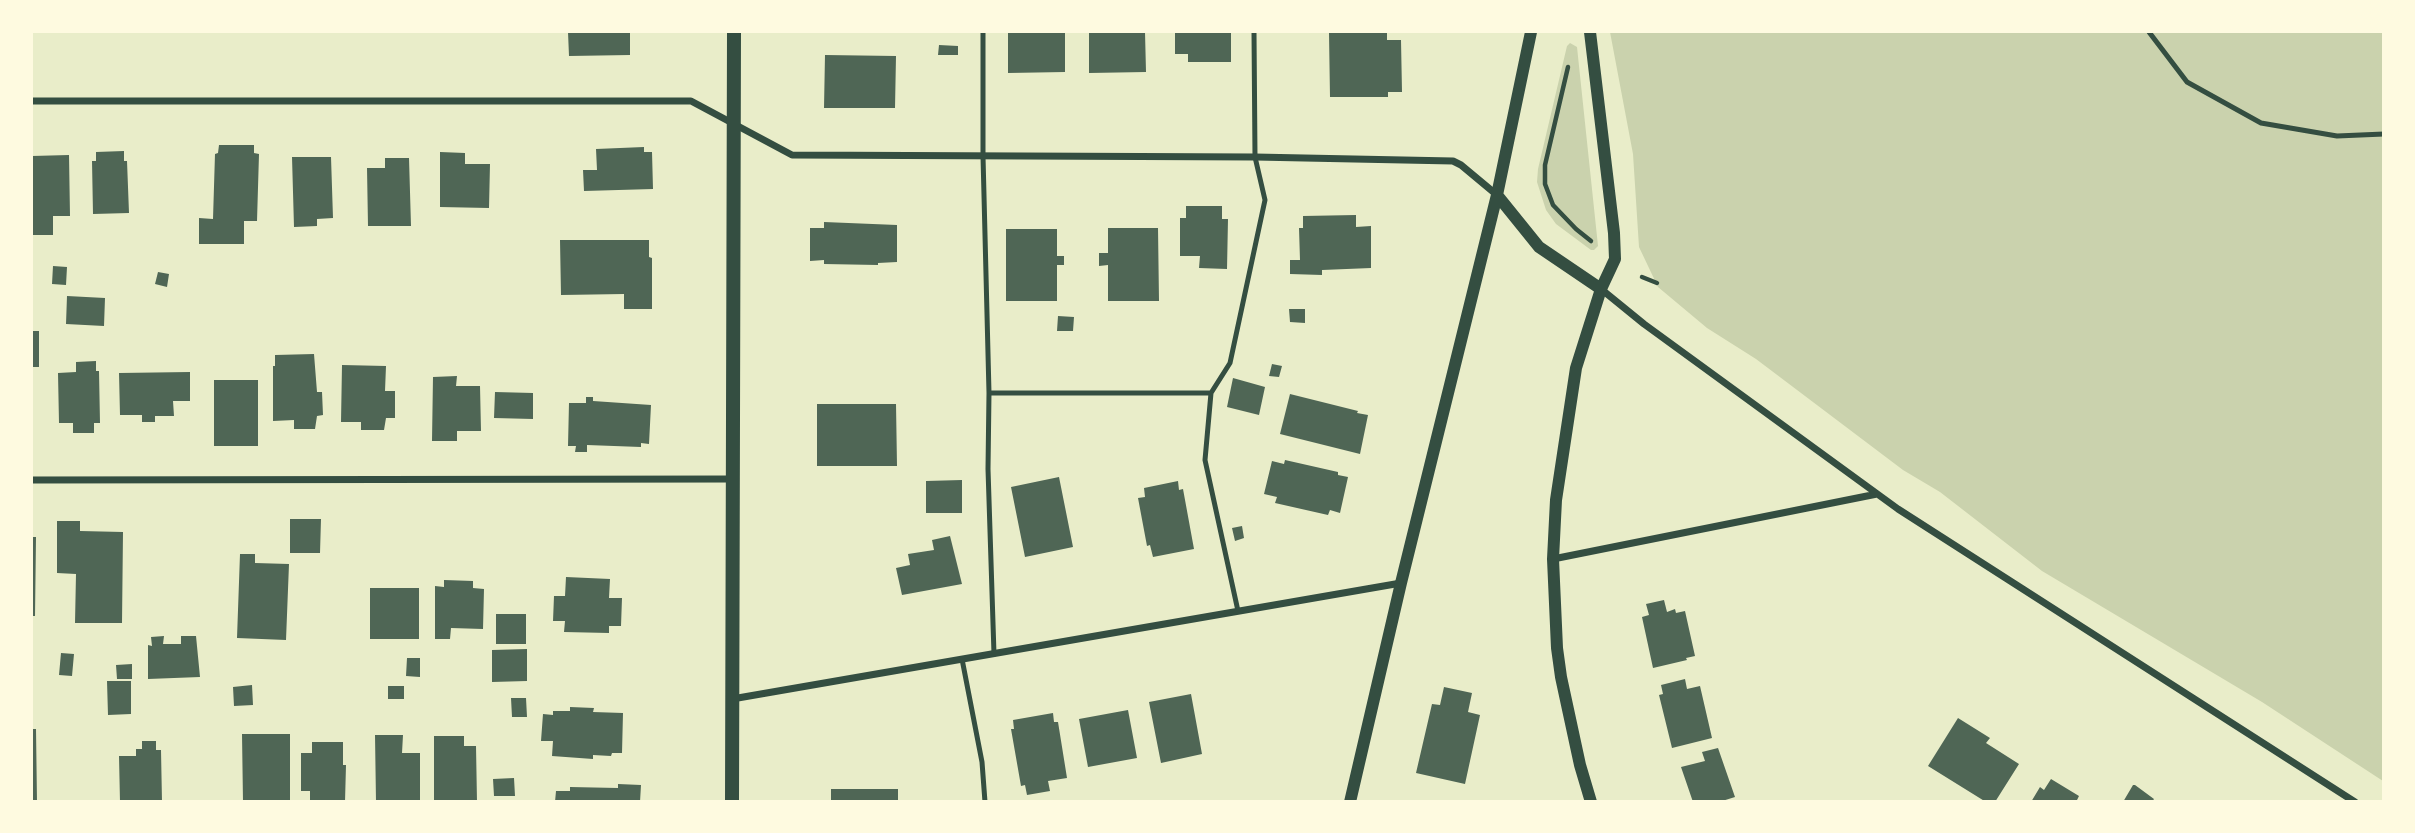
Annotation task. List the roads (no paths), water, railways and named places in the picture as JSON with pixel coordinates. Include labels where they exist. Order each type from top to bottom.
[{"type":"main road","points":[[732,802],[734,32]]},
{"type":"street","points":[[1350,802],[1497,195],[1531,32]]},
{"type":"street","points":[[1590,32],[1615,259],[1601,289],[1576,368],[1556,500],[1553,559],[1556,648],[1580,765],[1591,802]]},
{"type":"street","points":[[32,101],[691,101],[792,155],[1453,161],[1461,164],[1497,195],[1539,247],[1601,289],[1644,324],[1877,494],[2355,802]]},
{"type":"street","points":[[32,480],[733,479]]},
{"type":"street","points":[[1553,559],[1877,494]]},
{"type":"street","points":[[732,699],[1401,583]]},
{"type":"lane","points":[[983,32],[982,156],[994,654]]},
{"type":"lane","points":[[1238,611],[1205,460],[1211,393],[1230,363],[1265,200],[1255,158],[1254,32]]},
{"type":"lane","points":[[2149,32],[2187,82],[2261,123],[2337,136],[2384,134]]},
{"type":"lane","points":[[989,393],[1211,393]]},
{"type":"lane","points":[[962,659],[982,762],[985,802]]}]
